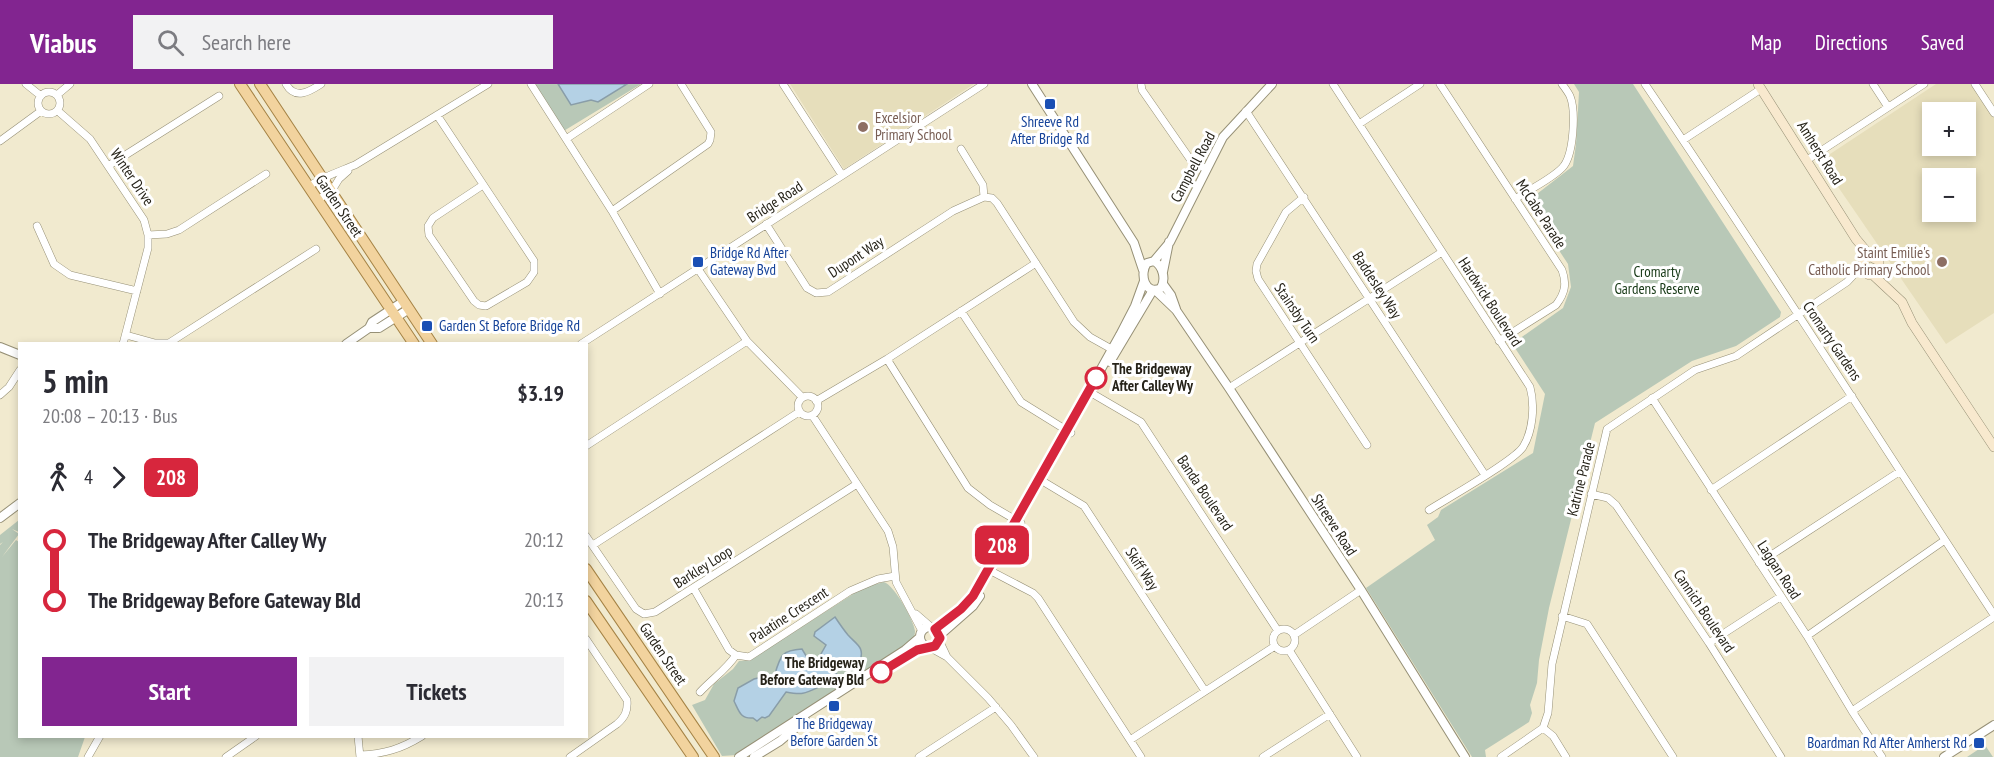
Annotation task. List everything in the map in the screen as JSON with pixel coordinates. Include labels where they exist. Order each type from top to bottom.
[{"type":"main road","name":"Garden Street","points":[[240,84],[413,342]]},
{"type":"main road","name":"Garden Street","points":[[260,84],[431,342]]},
{"type":"main road","name":"Amherst Road","points":[[1760,86],[1856,239],[1871,257]]},
{"type":"main road","name":"Amherst Road","points":[[1856,239],[1862,265]]},
{"type":"main road","points":[[1874,273],[1879,261],[1871,257],[1867,258],[1862,265],[1866,273],[1874,273],[1902,303],[1912,323],[1993,442]]},
{"type":"main road","name":"Garden Street","points":[[588,572],[714,757]]},
{"type":"main road","points":[[588,605],[693,757]]},
{"type":"street","points":[[26,84],[41,96]]},
{"type":"street","points":[[57,95],[70,84]]},
{"type":"street","points":[[286,84],[288,89],[296,94],[307,93],[321,84]]},
{"type":"street","points":[[308,187],[321,177],[336,174],[355,165],[488,84]]},
{"type":"street","points":[[531,84],[612,211],[660,294]]},
{"type":"street","points":[[566,139],[649,84]]},
{"type":"street","points":[[612,211],[708,144],[711,132],[681,84]]},
{"type":"street","points":[[783,84],[842,175]]},
{"type":"street","name":"Bridge Road","points":[[584,342],[984,84]]},
{"type":"street","points":[[1032,84],[1134,243],[1152,262],[1161,267],[1163,272]]},
{"type":"street","points":[[1141,84],[1142,90],[1190,159],[1206,168]]},
{"type":"street","name":"Campbell Road","points":[[1163,272],[1170,242],[1223,137],[1272,84]]},
{"type":"street","name":"Hardwick Boulevard","points":[[1333,84],[1530,387],[1533,399],[1533,408],[1523,446],[1517,453],[1429,510]]},
{"type":"street","points":[[1359,124],[1420,84]]},
{"type":"street","name":"McCabe Parade","points":[[1440,84],[1562,270],[1565,279],[1562,298],[1556,305],[1499,342]]},
{"type":"street","points":[[1515,199],[1562,168],[1567,160],[1573,109],[1570,96],[1562,84]]},
{"type":"street","name":"Cromarty Gardens","points":[[1645,84],[1852,396],[1994,616]]},
{"type":"street","points":[[1873,84],[1888,106]]},
{"type":"street","points":[[1807,160],[1924,84]]},
{"type":"street","points":[[1975,84],[1994,113]]},
{"type":"street","points":[[1683,140],[1760,86]]},
{"type":"street","points":[[46,93],[57,95],[60,105],[58,111],[52,114],[41,111],[38,106],[41,96],[46,93]]},
{"type":"street","points":[[108,166],[219,96]]},
{"type":"street","points":[[0,141],[41,111]]},
{"type":"street","name":"Winter Drive","points":[[58,111],[90,139],[144,219],[148,236]]},
{"type":"street","name":"Baddesley Way","points":[[1246,111],[1485,475]]},
{"type":"street","points":[[437,115],[534,261],[534,272],[527,282],[486,306],[474,301],[429,235],[428,226],[433,218],[483,185]]},
{"type":"street","points":[[961,149],[983,185],[984,197],[992,198],[997,203],[1074,322],[1090,337],[1114,350]]},
{"type":"street","points":[[317,200],[331,192],[339,179],[355,165]]},
{"type":"street","points":[[124,342],[148,248],[148,236],[179,230],[266,174]]},
{"type":"street","name":"Dupont Way","points":[[766,224],[807,288],[816,293],[828,292],[953,211],[984,197]]},
{"type":"street","name":"Stainsby Turn","points":[[1304,197],[1286,212],[1257,264],[1256,272],[1258,279],[1367,445]]},
{"type":"street","points":[[37,226],[54,264],[70,275],[137,291]]},
{"type":"street","name":"Campbell Road","points":[[1152,262],[1170,242]]},
{"type":"street","points":[[739,757],[931,633],[971,599],[991,571],[1091,393],[1135,306],[1144,281],[1143,270],[1134,243]]},
{"type":"street","points":[[171,342],[316,249]]},
{"type":"street","points":[[1229,388],[1442,252]]},
{"type":"street","points":[[1143,270],[1147,263],[1152,262]]},
{"type":"street","points":[[816,400],[887,358],[1036,263]]},
{"type":"street","name":"Katrine Parade","points":[[1543,728],[1548,713],[1552,664],[1562,616],[1607,429],[1695,370],[1736,356],[1847,282],[1862,265]]},
{"type":"street","points":[[698,269],[747,340],[802,397]]},
{"type":"street","name":"Shreeve Road","points":[[1163,272],[1163,284],[1171,295],[1176,310]]},
{"type":"street","name":"Katrine Parade","points":[[1847,282],[1874,273]]},
{"type":"street","name":"Shreeve Road","points":[[1144,281],[1147,287],[1154,290],[1176,310],[1229,388],[1361,590],[1465,757]]},
{"type":"street","points":[[1114,350],[1154,290],[1161,288],[1163,284]]},
{"type":"street","points":[[349,342],[369,328],[379,328],[406,305]]},
{"type":"street","points":[[961,311],[1021,402],[1069,431]]},
{"type":"street","points":[[126,335],[151,342]]},
{"type":"street","points":[[588,445],[747,340]]},
{"type":"street","points":[[0,347],[18,354]]},
{"type":"street","points":[[887,358],[968,488],[990,505],[1018,521]]},
{"type":"street","points":[[0,395],[9,387],[18,373]]},
{"type":"street","name":"Banda Boulevard","points":[[1091,393],[1137,419],[1143,426],[1278,631]]},
{"type":"street","points":[[809,396],[816,400],[818,408],[812,415],[805,416],[799,412],[797,405],[802,397],[809,396]]},
{"type":"street","points":[[1711,490],[1852,396]]},
{"type":"street","name":"Laggan Road","points":[[1652,398],[1807,636],[1882,757]]},
{"type":"street","points":[[593,544],[799,412]]},
{"type":"street","points":[[812,415],[888,531],[894,547],[895,576],[900,592],[947,657],[996,707],[1034,757]]},
{"type":"street","points":[[1759,563],[1899,472]]},
{"type":"street","name":"Skiff Way","points":[[1042,480],[1084,506],[1205,691]]},
{"type":"street","name":"Barkley Loop","points":[[588,538],[636,609],[644,614],[655,612],[857,484]]},
{"type":"street","name":"Cannich Boulevard","points":[[1591,494],[1608,498],[1616,505],[1709,643],[1781,757]]},
{"type":"street","points":[[0,518],[18,504]]},
{"type":"street","points":[[1807,636],[1945,540]]},
{"type":"street","points":[[991,571],[1033,593],[1038,598],[1141,757]]},
{"type":"street","name":"Palatine Crescent","points":[[693,589],[729,650],[736,655],[749,657],[850,591],[878,579],[895,576]]},
{"type":"street","points":[[1294,635],[1361,590]]},
{"type":"street","points":[[1709,643],[1780,597]]},
{"type":"street","points":[[1562,616],[1587,624],[1672,757]]},
{"type":"street","points":[[1852,711],[1994,616]]},
{"type":"street","points":[[1286,630],[1294,635],[1295,644],[1289,650],[1281,651],[1275,646],[1273,639],[1278,631],[1286,630]]},
{"type":"street","points":[[927,647],[931,633]]},
{"type":"street","points":[[754,757],[903,657],[935,646],[931,633]]},
{"type":"street","points":[[570,757],[617,724],[628,707],[627,700],[588,642]]},
{"type":"street","points":[[1130,740],[1275,646]]},
{"type":"street","points":[[927,647],[947,657]]},
{"type":"street","points":[[1289,650],[1357,757]]},
{"type":"street","points":[[700,693],[726,669],[736,655]]},
{"type":"street","points":[[919,757],[996,707]]},
{"type":"street","points":[[1263,757],[1330,714]]},
{"type":"street","points":[[1944,757],[1994,725]]},
{"type":"street","points":[[1501,757],[1543,728],[1553,736],[1566,757]]},
{"type":"street","points":[[88,757],[99,738]]},
{"type":"street","points":[[226,757],[253,738]]},
{"type":"street","points":[[357,738],[360,756],[382,754],[404,748],[419,738]]},
{"type":"shaded area","name":"Excelsior Primary School","points":[[790,84],[974,84],[844,169]]},
{"type":"shaded area","name":"Staint Emilie's Catholic Primary School","points":[[1936,84],[1971,84],[1994,118],[1994,313],[1946,344],[1823,165],[1827,156]]},
{"type":"green space","points":[[533,84],[641,84],[562,132]]},
{"type":"green space","name":"Cromarty Gardens Reserve","points":[[1574,84],[1633,84],[1781,312],[1780,317],[1736,346],[1692,361],[1595,423],[1549,608],[1537,683],[1530,705],[1532,713],[1529,722],[1485,750],[1486,757],[1472,757],[1366,588],[1435,540],[1427,525],[1438,517],[1441,510],[1533,453],[1545,394],[1515,348],[1516,341],[1563,308],[1571,287],[1568,264],[1531,208],[1530,202],[1533,197],[1573,166],[1579,92]]},
{"type":"green space","points":[[18,521],[18,532],[12,529],[18,535],[2,557],[16,540],[18,541],[18,738],[85,738],[78,757],[0,757],[0,545],[3,542],[0,544],[0,535]]},
{"type":"green space","points":[[884,582],[893,589],[907,611],[915,631],[913,641],[737,755],[722,756],[692,705],[705,700],[714,684],[733,669],[739,661],[750,660],[864,587]]},
{"type":"green space","points":[[1985,745],[1993,757],[1967,757]]},
{"type":"water","points":[[558,84],[627,84],[598,102],[591,100],[571,105]]},
{"type":"water","points":[[835,617],[861,649],[860,661],[847,664],[827,658],[823,665],[838,675],[838,682],[803,693],[786,692],[769,716],[757,721],[743,716],[734,701],[738,688],[754,679],[775,674],[780,658],[790,651],[802,649],[808,659],[817,661],[826,645],[814,636],[815,632]]},
{"type":"bus line","name":"208","points":[[881,672],[917,650],[935,646],[940,638],[935,629],[961,609],[973,596],[1096,378]]},
{"type":"place","name":"Shreeve Rd After Bridge Rd","points":[[1050,104]]},
{"type":"place","name":"Excelsior Primary School","points":[[863,127]]},
{"type":"place","name":"Bridge Rd After Gateway Bvd","points":[[698,262]]},
{"type":"place","name":"Staint Emilie's Catholic Primary School","points":[[1942,262]]},
{"type":"place","name":"Garden St Before Bridge Rd","points":[[427,326]]},
{"type":"place","name":"The Bridgeway After Calley Wy","points":[[1096,378]]},
{"type":"place","name":"The Bridgeway Before Gateway Bld","points":[[881,672]]},
{"type":"place","name":"The Bridgeway Before Garden St","points":[[834,706]]},
{"type":"place","name":"Boardman Rd After Amherst Rd","points":[[1979,743]]}]
